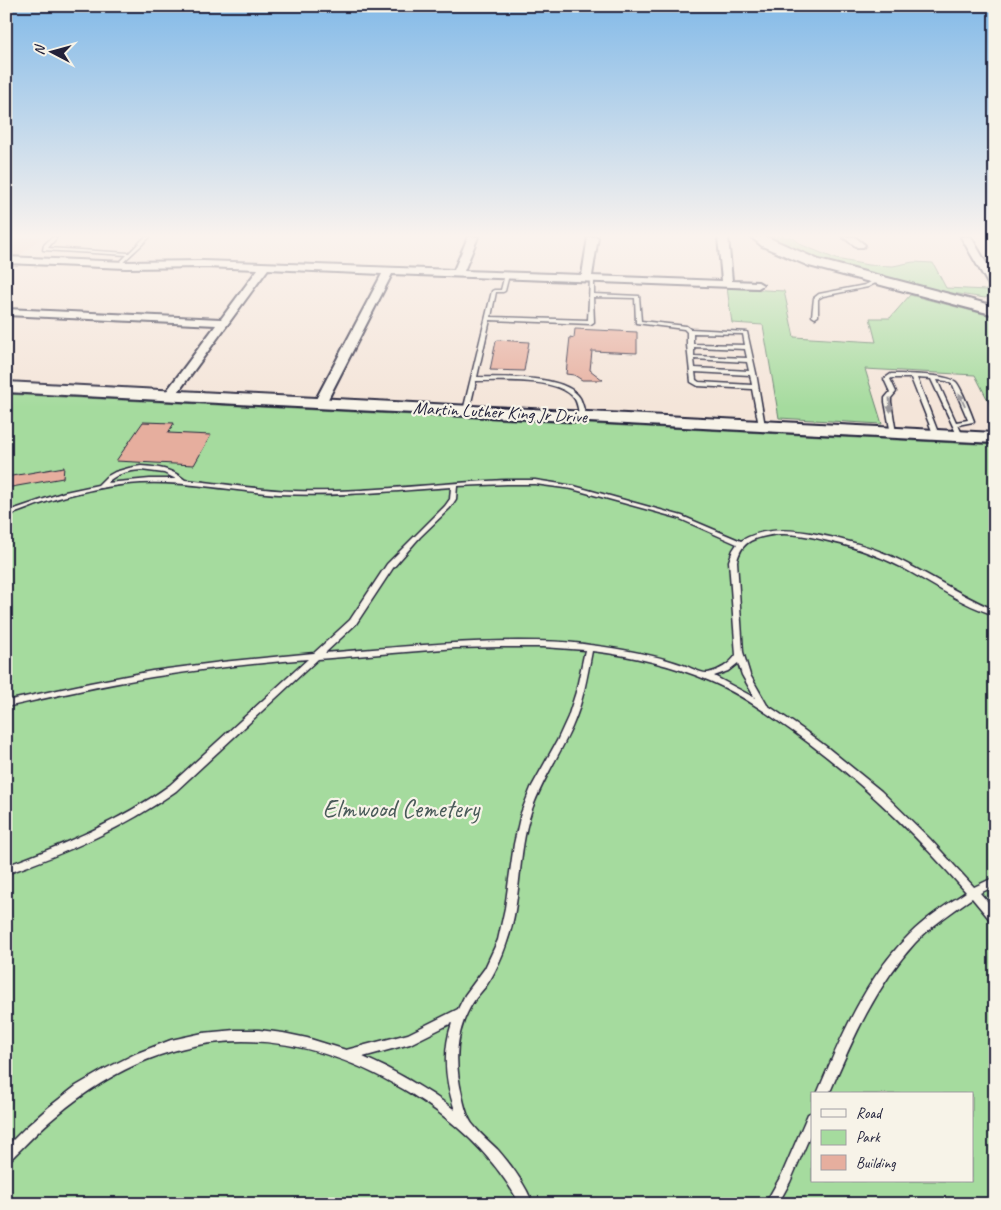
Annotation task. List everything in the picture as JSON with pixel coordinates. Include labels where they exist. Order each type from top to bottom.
[{"type":"main road","points":[[932,293],[991,308]]},
{"type":"main road","name":"Martin Luther King Jr Drive","points":[[6,387],[936,435],[958,430],[995,438]]},
{"type":"street","points":[[169,396],[245,293]]},
{"type":"street","points":[[320,403],[377,293]]},
{"type":"street","points":[[6,312],[224,322]]},
{"type":"lane","points":[[466,411],[493,293]]},
{"type":"lane","points":[[815,316],[816,298],[829,293]]},
{"type":"lane","points":[[487,318],[591,322],[591,295],[637,297],[638,322],[679,325],[689,331],[745,333],[762,426]]},
{"type":"lane","points":[[689,331],[693,381],[698,384],[755,387]]},
{"type":"lane","points":[[690,345],[748,347]]},
{"type":"lane","points":[[691,357],[750,360]]},
{"type":"lane","points":[[692,370],[753,373]]},
{"type":"lane","points":[[893,433],[888,398],[892,392],[888,377],[912,376],[933,378],[948,380],[955,384],[971,421],[958,430],[933,378]]},
{"type":"lane","points":[[912,376],[936,435]]},
{"type":"lane","points":[[473,379],[554,383],[567,388],[577,398],[583,417]]},
{"type":"lane","points":[[101,485],[105,479],[113,474],[130,469],[165,471],[178,476],[183,482]]},
{"type":"lane","points":[[6,514],[59,494],[101,485],[137,481],[183,482],[260,492],[310,493],[523,482],[560,484],[680,517],[741,543]]},
{"type":"lane","points":[[6,870],[98,834],[154,803],[198,766],[353,622],[390,566],[404,549],[448,507],[453,499],[454,486]]},
{"type":"lane","points":[[764,707],[746,675],[739,656],[733,562],[734,553],[741,543],[756,536],[780,532],[807,534],[838,540],[882,555],[950,592],[995,613]]},
{"type":"lane","points":[[6,704],[96,684],[173,671],[316,656],[490,643],[541,643],[589,647],[636,654],[678,665],[728,686],[764,707],[825,750],[863,781],[924,837],[995,918]]},
{"type":"lane","points":[[470,1132],[457,1106],[452,1084],[450,1058],[452,1036],[460,1013],[491,968],[503,938],[512,897],[521,828],[534,791],[572,717],[581,687],[589,647]]},
{"type":"lane","points":[[706,676],[728,668],[735,663],[739,656]]},
{"type":"lane","points":[[824,1092],[865,1003],[896,955],[928,923],[973,892],[995,881]]},
{"type":"lane","points":[[345,1056],[410,1039],[460,1013]]},
{"type":"lane","points":[[6,1156],[45,1117],[94,1082],[146,1056],[177,1045],[205,1039],[233,1035],[258,1036],[309,1045],[345,1056],[386,1073],[406,1084],[449,1113],[488,1149],[510,1175],[527,1204]]},
{"type":"lane","points":[[771,1204],[786,1178],[811,1120]]},
{"type":"green space","points":[[728,293],[785,293],[794,337],[876,342],[870,318],[890,318],[910,295],[995,317],[995,414],[975,375],[865,369],[882,424],[779,418],[763,325],[732,323]]},
{"type":"green space","points":[[955,293],[988,293],[989,296],[985,298]]},
{"type":"green space","name":"Elmwood Cemetery","points":[[6,394],[995,445],[995,1204],[6,1204]]},
{"type":"building","points":[[575,329],[637,332],[637,353],[592,351],[590,370],[603,380],[582,380],[574,375],[566,374],[570,337],[574,338]]},
{"type":"building","points":[[496,341],[529,342],[524,371],[490,370]]},
{"type":"building","points":[[143,422],[174,423],[168,433],[211,435],[194,465],[116,461]]},
{"type":"building","points":[[64,467],[63,478],[6,488],[6,477]]}]
